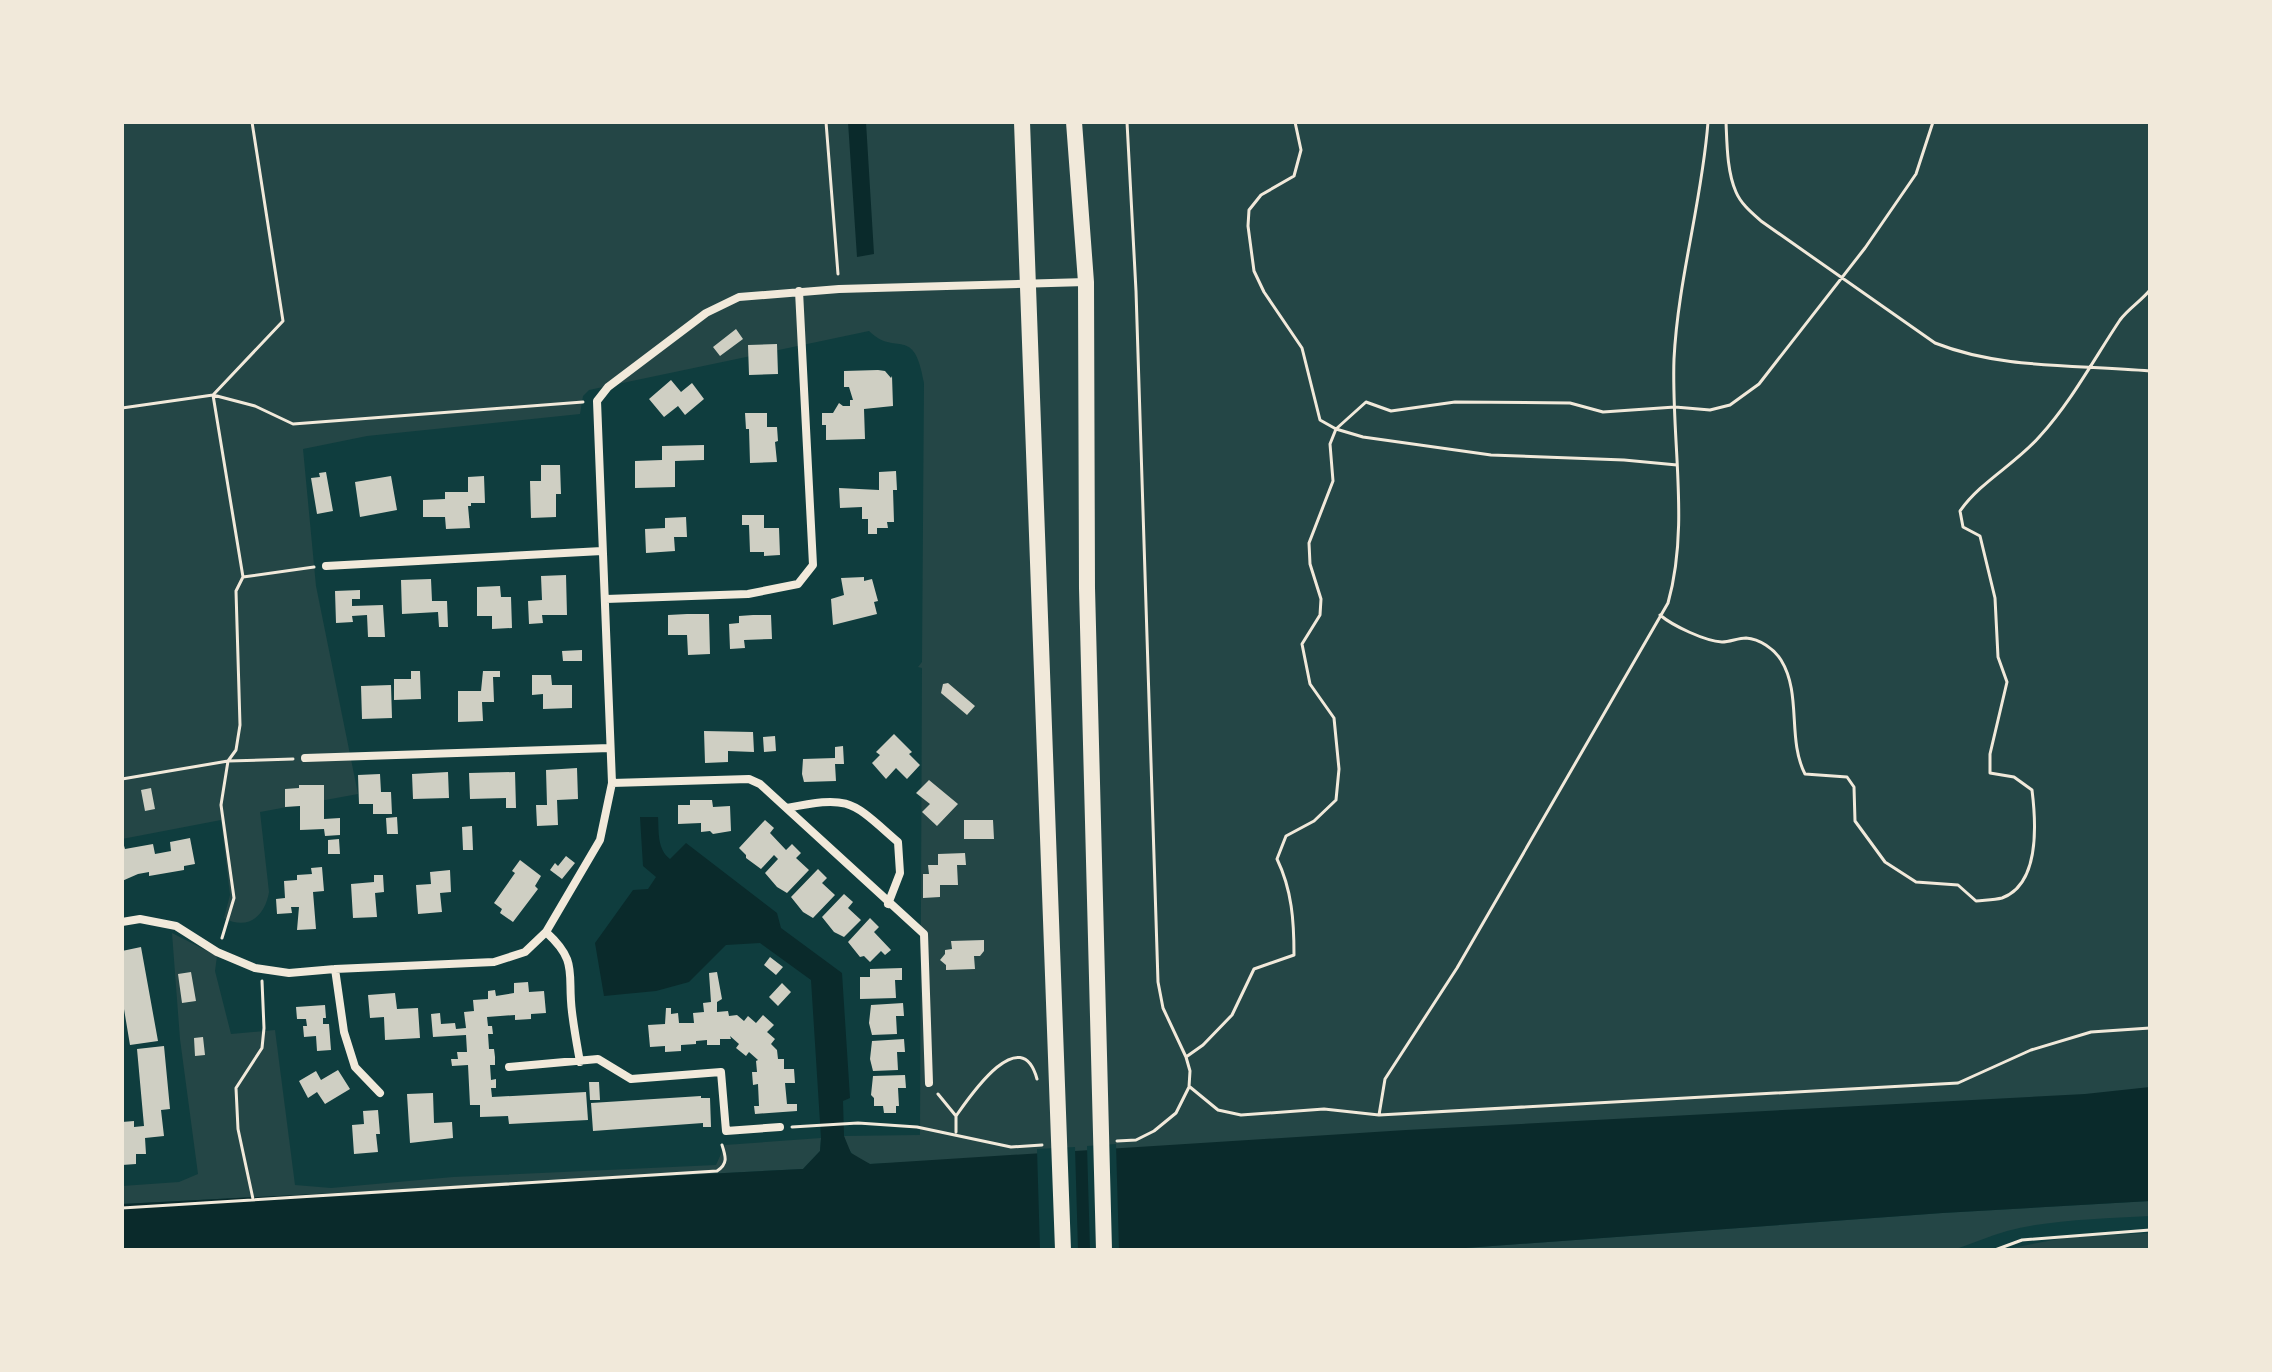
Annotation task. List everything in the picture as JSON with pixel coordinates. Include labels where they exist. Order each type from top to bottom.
[{"type":"main road","points":[[1022,122],[1063,1250]]},
{"type":"main road","points":[[1074,122],[1086,282],[1087,588],[1104,1250]]},
{"type":"street","points":[[122,922],[140,919],[176,926],[217,952],[261,969],[289,973],[494,962],[525,952],[546,932],[600,840],[612,783],[597,401],[608,387],[706,313],[739,297],[839,289],[1086,282]]},
{"type":"street","points":[[606,599],[748,594],[798,584],[813,565],[799,291]]},
{"type":"street","points":[[326,566],[602,551]]},
{"type":"street","points":[[305,758],[610,748]]},
{"type":"street","points":[[612,783],[749,779],[760,784],[924,934],[929,1083]]},
{"type":"street","points":[[787,808],[823,800],[845,802],[861,810],[898,842],[900,873],[888,904]]},
{"type":"street","points":[[546,932],[562,947],[571,968],[571,1009],[580,1062]]},
{"type":"street","points":[[335,969],[344,1032],[355,1067],[380,1093]]},
{"type":"street","points":[[509,1067],[598,1059],[631,1079],[721,1072],[726,1131],[780,1127]]},
{"type":"path","points":[[213,395],[283,321],[252,122]]},
{"type":"path","points":[[826,122],[839,289]]},
{"type":"path","points":[[1127,122],[1158,982],[1163,1008],[1190,1071],[1189,1087],[1176,1113],[1159,1127]]},
{"type":"path","points":[[1295,122],[1301,150],[1294,176],[1261,195],[1249,210],[1248,226],[1254,271],[1264,292],[1302,348],[1320,420],[1336,429],[1363,437],[1491,455],[1677,465]]},
{"type":"path","points":[[1379,1115],[1385,1079],[1457,968],[1668,603],[1676,575],[1674,359],[1708,122]]},
{"type":"path","points":[[1726,122],[1735,191],[1745,206],[1761,221],[1935,343],[1966,355],[2008,362],[2150,371]]},
{"type":"path","points":[[1186,1057],[1203,1045],[1232,1015],[1254,969],[1294,955],[1294,922],[1288,880],[1277,859],[1286,836],[1314,821],[1336,800],[1339,769],[1334,718],[1310,684],[1302,644],[1320,615],[1321,599],[1310,564],[1309,543],[1333,481],[1330,444],[1336,429],[1366,402],[1391,411],[1455,402],[1570,403],[1603,412],[1675,407],[1724,408],[1759,384],[1842,279],[1916,174],[1933,122]]},
{"type":"path","points":[[1660,615],[1672,625],[1720,642],[1748,638],[1768,645],[1781,660],[1790,681],[1798,761],[1805,774],[1847,777],[1854,787],[1855,821],[1885,862],[1916,882],[1958,885],[1976,901],[2002,898],[2020,885],[2037,830],[2032,790],[2014,777],[1990,773],[1990,754],[2007,682],[1998,657],[1995,598],[1987,556],[1980,536],[1963,527],[1960,511],[1970,497],[2030,447],[2055,420],[2089,366],[2106,346],[2122,317],[2140,303],[2150,290]]},
{"type":"path","points":[[213,395],[243,577],[236,591],[240,725],[236,750],[228,761],[221,805],[234,898],[217,952]]},
{"type":"path","points":[[122,408],[213,395],[255,406],[293,424],[597,401]]},
{"type":"path","points":[[243,577],[326,566]]},
{"type":"path","points":[[122,779],[228,761],[305,758]]},
{"type":"path","points":[[253,1199],[238,1129],[236,1088],[262,1048],[261,969]]},
{"type":"path","points":[[1189,1087],[1218,1110],[1241,1115],[1324,1109],[1379,1115],[1958,1083],[2031,1050],[2091,1032],[2150,1028]]},
{"type":"path","points":[[805,1126],[858,1123],[917,1127],[955,1134],[956,1116],[996,1067],[1012,1056],[1025,1059],[1035,1069],[1038,1080]]},
{"type":"path","points":[[929,1083],[956,1116]]},
{"type":"path","points":[[122,1208],[717,1171],[726,1160],[720,1134],[725,1110]]},
{"type":"path","points":[[1995,1250],[2022,1240],[2043,1237],[2150,1230]]},
{"type":"shaded area","points":[[122,122],[2150,122],[2150,1109],[870,1164],[860,1159],[850,1151],[844,1136],[920,1135],[922,668],[918,667],[922,662],[924,383],[915,353],[909,347],[879,339],[869,331],[589,390],[583,396],[580,414],[367,436],[303,449],[316,586],[358,794],[260,812],[269,892],[267,901],[259,914],[248,922],[233,922],[224,918],[230,895],[221,820],[122,839]]},
{"type":"shaded area","points":[[848,122],[866,122],[874,254],[857,257]]},
{"type":"shaded area","points":[[640,817],[658,817],[661,845],[670,859],[686,843],[777,913],[781,928],[842,973],[850,1098],[843,1101],[844,1136],[851,1153],[870,1164],[1406,1130],[2085,1094],[2150,1087],[2150,1201],[1438,1250],[122,1250],[122,1204],[803,1169],[820,1151],[821,1138],[811,980],[760,943],[726,945],[689,982],[656,991],[604,996],[595,943],[633,890],[648,889],[656,877],[643,866]]},
{"type":"shaded area","points":[[172,933],[217,956],[215,971],[231,1034],[275,1030],[295,1185],[331,1188],[453,1177],[716,1165],[725,1145],[821,1138],[820,1151],[803,1169],[122,1204],[122,1186],[179,1182],[198,1174],[180,1039]]},
{"type":"shaded area","points":[[2150,1201],[2150,1216],[2024,1227],[1953,1250],[1438,1250],[1942,1213]]},
{"type":"shaded area","points":[[2150,1233],[2150,1250],[2001,1250],[2069,1237]]},
{"type":"pier","points":[[1116,1144],[1119,1250],[1090,1250],[1087,1146]]},
{"type":"pier","points":[[1075,1147],[1078,1250],[1040,1250],[1037,1149]]},
{"type":"building","points":[[736,329],[743,339],[720,356],[713,347]]},
{"type":"building","points":[[777,344],[778,374],[749,375],[748,345]]},
{"type":"building","points":[[878,370],[892,376],[893,406],[864,409],[865,439],[826,440],[822,413],[833,413],[839,403],[850,406],[850,400],[853,400],[849,387],[844,387],[844,371]]},
{"type":"building","points":[[671,380],[681,392],[692,383],[704,399],[685,415],[678,406],[664,417],[649,399]]},
{"type":"building","points":[[745,413],[767,413],[767,427],[777,427],[777,462],[750,463]]},
{"type":"building","points":[[704,445],[704,460],[675,461],[675,487],[635,488],[635,461],[662,460],[662,446]]},
{"type":"building","points":[[541,465],[560,465],[561,494],[556,494],[556,517],[531,518],[530,481],[541,481]]},
{"type":"building","points":[[896,471],[894,522],[887,522],[888,528],[877,528],[877,534],[868,534],[868,519],[862,519],[862,507],[840,508],[839,488],[879,490],[879,472]]},
{"type":"building","points":[[326,472],[333,511],[317,514],[311,478],[320,477],[319,473]]},
{"type":"building","points":[[391,476],[397,510],[360,517],[355,482]]},
{"type":"building","points":[[484,476],[485,503],[471,503],[468,506],[470,528],[446,529],[445,517],[423,517],[423,500],[445,499],[445,492],[468,492],[468,477]]},
{"type":"building","points":[[742,515],[764,515],[764,528],[779,528],[780,555],[764,556],[764,552],[750,552],[749,525],[742,525]]},
{"type":"building","points":[[686,517],[687,537],[674,537],[675,551],[646,553],[645,529],[665,528],[665,518]]},
{"type":"building","points":[[566,575],[567,615],[542,615],[543,623],[529,624],[528,601],[542,600],[541,576]]},
{"type":"building","points":[[864,577],[864,581],[872,579],[878,601],[874,602],[877,614],[833,625],[831,599],[844,595],[841,578]]},
{"type":"building","points":[[431,579],[432,601],[447,601],[448,627],[439,627],[438,612],[402,614],[401,580]]},
{"type":"building","points":[[500,586],[501,597],[511,597],[512,628],[492,629],[492,616],[477,616],[477,587]]},
{"type":"building","points":[[360,590],[360,599],[352,599],[352,606],[383,605],[385,637],[368,637],[367,615],[352,616],[353,622],[336,623],[335,591]]},
{"type":"building","points":[[709,614],[710,654],[688,655],[687,635],[668,635],[668,615]]},
{"type":"building","points":[[771,615],[772,639],[744,640],[745,648],[730,649],[729,624],[739,623],[739,616]]},
{"type":"building","points":[[582,650],[582,661],[563,661],[562,651]]},
{"type":"building","points":[[411,671],[420,671],[421,699],[394,700],[394,679],[411,679]]},
{"type":"building","points":[[483,671],[500,671],[500,677],[493,677],[494,702],[482,702],[483,721],[458,722],[458,691],[481,691]]},
{"type":"building","points":[[532,675],[551,675],[552,685],[572,685],[572,708],[543,709],[543,694],[532,695]]},
{"type":"building","points":[[948,683],[975,706],[967,715],[941,693],[943,684]]},
{"type":"building","points":[[391,685],[392,718],[362,719],[361,686]]},
{"type":"building","points":[[704,731],[753,732],[754,752],[728,751],[728,762],[705,763]]},
{"type":"building","points":[[894,734],[920,765],[907,779],[896,768],[886,779],[872,763],[880,755],[876,752]]},
{"type":"building","points":[[775,736],[776,751],[764,752],[763,737]]},
{"type":"building","points":[[843,746],[844,764],[835,764],[836,781],[804,782],[803,759],[835,758],[835,747]]},
{"type":"building","points":[[577,768],[578,799],[557,800],[558,825],[537,826],[536,805],[547,805],[546,770]]},
{"type":"building","points":[[448,772],[449,798],[413,799],[412,774]]},
{"type":"building","points":[[515,772],[516,808],[506,808],[506,798],[470,799],[469,773]]},
{"type":"building","points":[[380,774],[381,792],[391,792],[392,814],[373,814],[373,804],[359,804],[358,775]]},
{"type":"building","points":[[929,780],[958,804],[937,826],[922,812],[930,804],[916,793]]},
{"type":"building","points":[[299,785],[324,785],[324,819],[340,818],[340,835],[325,836],[324,829],[300,830],[300,806],[285,807],[285,789],[299,788]]},
{"type":"building","points":[[151,788],[155,809],[145,811],[141,790]]},
{"type":"building","points":[[690,800],[712,800],[713,807],[730,806],[731,831],[713,834],[710,831],[701,832],[701,823],[678,824],[678,805],[690,805]]},
{"type":"building","points":[[397,817],[398,834],[387,834],[386,818]]},
{"type":"building","points":[[765,820],[774,828],[770,833],[786,850],[792,844],[801,853],[796,858],[809,870],[787,893],[765,873],[778,859],[774,855],[761,869],[746,858],[739,848]]},
{"type":"building","points":[[964,820],[993,820],[994,839],[964,839]]},
{"type":"building","points":[[472,826],[473,850],[463,850],[462,827]]},
{"type":"building","points":[[190,838],[195,864],[184,866],[184,870],[149,876],[149,872],[122,881],[122,839],[125,849],[153,844],[155,854],[171,851],[170,842]]},
{"type":"building","points":[[339,839],[340,854],[328,854],[328,840]]},
{"type":"building","points":[[965,853],[966,865],[957,865],[958,885],[940,885],[940,897],[923,898],[923,874],[929,874],[928,865],[938,865],[938,854]]},
{"type":"building","points":[[566,856],[575,863],[562,879],[550,870]]},
{"type":"building","points":[[520,860],[541,876],[535,886],[538,889],[513,922],[500,913],[502,909],[494,903],[515,873],[512,871]]},
{"type":"building","points":[[322,867],[324,891],[313,892],[316,929],[297,930],[299,907],[291,907],[292,913],[277,914],[276,899],[285,898],[284,881],[297,880],[297,875],[312,874],[311,868]]},
{"type":"building","points":[[818,869],[827,878],[822,883],[835,895],[813,918],[803,912],[791,897]]},
{"type":"building","points":[[450,870],[451,892],[440,893],[442,912],[418,914],[416,885],[431,884],[430,872]]},
{"type":"building","points":[[374,875],[383,875],[384,892],[375,893],[377,917],[353,918],[351,884],[374,882]]},
{"type":"building","points":[[844,894],[853,902],[848,908],[861,920],[844,937],[834,932],[822,917]]},
{"type":"building","points":[[870,918],[879,927],[874,932],[891,950],[885,955],[881,951],[870,962],[864,956],[860,957],[848,942]]},
{"type":"building","points":[[984,940],[984,951],[980,956],[974,956],[975,969],[946,970],[946,965],[940,960],[945,950],[952,949],[951,941]]},
{"type":"building","points":[[141,947],[158,1041],[130,1045],[122,997],[122,951]]},
{"type":"building","points":[[770,957],[783,967],[776,975],[764,965]]},
{"type":"building","points":[[902,968],[902,980],[895,980],[896,998],[860,999],[860,977],[870,977],[870,969]]},
{"type":"building","points":[[191,972],[196,1001],[182,1003],[178,974]]},
{"type":"building","points":[[717,972],[722,999],[717,1002],[717,1012],[728,1011],[729,1016],[737,1015],[744,1021],[748,1016],[756,1023],[763,1015],[774,1025],[767,1032],[775,1039],[771,1044],[777,1050],[778,1059],[784,1059],[784,1069],[794,1069],[795,1083],[785,1083],[787,1104],[797,1104],[797,1111],[755,1114],[754,1106],[759,1106],[758,1084],[753,1085],[752,1072],[757,1072],[758,1060],[749,1052],[746,1056],[736,1048],[739,1044],[730,1036],[731,1039],[720,1039],[720,1045],[707,1045],[707,1040],[681,1045],[681,1051],[665,1052],[665,1046],[650,1047],[648,1025],[665,1024],[666,1008],[671,1008],[671,1014],[678,1013],[679,1023],[694,1023],[693,1013],[704,1012],[703,1003],[711,1002],[709,973]]},
{"type":"building","points":[[528,982],[529,992],[544,991],[546,1013],[531,1014],[531,1019],[515,1020],[515,1015],[487,1017],[493,1034],[488,1034],[489,1049],[494,1049],[495,1057],[495,1065],[490,1065],[491,1080],[496,1079],[496,1088],[491,1088],[492,1097],[586,1092],[588,1120],[509,1124],[508,1116],[480,1117],[480,1105],[470,1105],[468,1065],[452,1066],[451,1059],[458,1059],[457,1052],[467,1052],[466,1035],[433,1037],[431,1014],[440,1013],[441,1024],[455,1023],[456,1029],[466,1028],[464,1012],[474,1011],[473,1000],[488,999],[488,991],[495,990],[496,996],[514,993],[514,983]]},
{"type":"building","points":[[782,983],[791,992],[778,1006],[769,997]]},
{"type":"building","points":[[395,993],[397,1009],[418,1008],[420,1038],[385,1040],[384,1017],[370,1018],[368,995]]},
{"type":"building","points":[[903,1003],[904,1016],[896,1016],[897,1034],[872,1035],[869,1023],[871,1005]]},
{"type":"building","points":[[325,1005],[323,1024],[329,1024],[331,1050],[317,1051],[316,1036],[304,1037],[306,1019],[297,1019],[296,1007]]},
{"type":"building","points":[[203,1037],[205,1055],[195,1056],[194,1038]]},
{"type":"building","points":[[904,1039],[905,1052],[897,1052],[898,1070],[873,1071],[870,1059],[872,1041]]},
{"type":"building","points":[[164,1046],[170,1109],[161,1110],[164,1136],[145,1138],[146,1154],[136,1154],[136,1164],[122,1165],[122,1122],[134,1121],[134,1127],[144,1126],[137,1049]]},
{"type":"building","points":[[338,1070],[350,1089],[325,1104],[317,1092],[308,1098],[299,1081],[316,1071],[321,1080]]},
{"type":"building","points":[[905,1075],[906,1088],[898,1088],[899,1106],[896,1106],[896,1113],[884,1113],[883,1106],[874,1106],[871,1095],[873,1076]]},
{"type":"building","points":[[589,1082],[599,1082],[600,1100],[590,1100]]},
{"type":"building","points":[[433,1093],[434,1123],[452,1122],[453,1138],[410,1143],[407,1094]]},
{"type":"building","points":[[710,1098],[711,1127],[703,1127],[703,1123],[593,1131],[591,1103]]},
{"type":"building","points":[[378,1110],[378,1152],[354,1154],[352,1125],[364,1124],[363,1111]]}]
